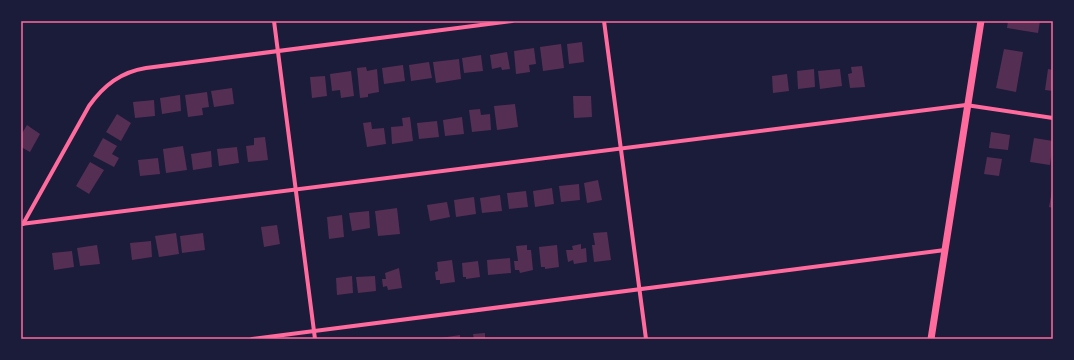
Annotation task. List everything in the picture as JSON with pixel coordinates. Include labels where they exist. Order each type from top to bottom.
[{"type":"street","points":[[274,21],[315,339]]},
{"type":"street","points":[[22,224],[89,106],[98,93],[110,82],[124,75],[138,70],[512,21]]},
{"type":"street","points":[[604,21],[646,339]]},
{"type":"street","points":[[931,339],[982,21]]},
{"type":"street","points":[[22,224],[968,105],[1053,118]]},
{"type":"street","points":[[252,339],[945,250]]},
{"type":"building","points":[[1008,21],[1040,21],[1038,33],[1007,28]]},
{"type":"building","points":[[582,42],[584,62],[569,64],[567,44]]},
{"type":"building","points":[[561,44],[564,68],[543,71],[540,47]]},
{"type":"building","points":[[534,48],[536,64],[529,65],[530,72],[516,74],[514,51]]},
{"type":"building","points":[[1004,49],[1023,52],[1016,92],[996,88]]},
{"type":"building","points":[[507,52],[510,69],[502,70],[501,67],[492,69],[490,55]]},
{"type":"building","points":[[481,55],[483,71],[464,73],[462,58]]},
{"type":"building","points":[[459,59],[461,79],[436,83],[433,62]]},
{"type":"building","points":[[429,62],[432,78],[411,81],[409,65]]},
{"type":"building","points":[[403,65],[405,81],[384,84],[382,68]]},
{"type":"building","points":[[862,66],[865,87],[850,88],[848,74],[852,73],[851,67]]},
{"type":"building","points":[[366,67],[367,71],[377,69],[379,92],[368,94],[368,97],[360,98],[357,68]]},
{"type":"building","points":[[814,69],[815,87],[798,89],[797,71]]},
{"type":"building","points":[[840,69],[842,86],[820,89],[818,71]]},
{"type":"building","points":[[1048,69],[1053,70],[1053,91],[1045,90]]},
{"type":"building","points":[[351,71],[354,96],[341,98],[340,90],[332,91],[330,74]]},
{"type":"building","points":[[787,74],[789,91],[773,93],[772,76]]},
{"type":"building","points":[[325,76],[327,96],[312,98],[310,77]]},
{"type":"building","points":[[232,88],[234,104],[214,107],[211,91]]},
{"type":"building","points":[[207,92],[209,107],[202,108],[203,115],[188,117],[185,95]]},
{"type":"building","points":[[180,95],[181,111],[162,114],[160,98]]},
{"type":"building","points":[[573,96],[591,96],[592,117],[574,118]]},
{"type":"building","points":[[154,100],[155,116],[135,118],[133,102]]},
{"type":"building","points":[[515,104],[518,127],[497,130],[494,106]]},
{"type":"building","points":[[480,109],[481,115],[490,114],[491,130],[472,132],[469,110]]},
{"type":"building","points":[[117,114],[131,123],[121,141],[106,132]]},
{"type":"building","points":[[410,117],[413,141],[392,144],[391,127],[403,126],[402,118]]},
{"type":"building","points":[[462,117],[464,134],[445,136],[443,120]]},
{"type":"building","points":[[437,121],[439,137],[419,139],[417,123]]},
{"type":"building","points":[[371,122],[372,129],[384,128],[386,144],[367,147],[363,123]]},
{"type":"building","points":[[27,125],[40,134],[30,152],[21,147],[21,135]]},
{"type":"building","points":[[991,132],[1010,135],[1008,150],[989,148]]},
{"type":"building","points":[[265,137],[268,160],[248,162],[246,146],[254,145],[254,138]]},
{"type":"building","points":[[103,138],[117,146],[112,154],[119,158],[114,167],[93,156]]},
{"type":"building","points":[[1034,138],[1053,141],[1050,165],[1030,162]]},
{"type":"building","points":[[183,146],[187,170],[166,173],[163,149]]},
{"type":"building","points":[[237,147],[239,163],[219,166],[217,149]]},
{"type":"building","points":[[211,151],[212,167],[193,170],[191,154]]},
{"type":"building","points":[[987,157],[1002,159],[999,176],[984,174]]},
{"type":"building","points":[[158,158],[160,174],[140,176],[138,160]]},
{"type":"building","points":[[90,162],[104,170],[89,194],[76,186]]},
{"type":"building","points":[[598,180],[602,200],[587,203],[584,183]]},
{"type":"building","points":[[579,184],[580,200],[561,202],[559,186]]},
{"type":"building","points":[[552,188],[554,204],[535,207],[533,191]]},
{"type":"building","points":[[526,191],[528,207],[509,209],[507,193]]},
{"type":"building","points":[[1053,191],[1053,208],[1049,207]]},
{"type":"building","points":[[500,195],[502,211],[482,213],[480,198]]},
{"type":"building","points":[[474,197],[476,214],[456,217],[454,200]]},
{"type":"building","points":[[447,202],[450,217],[430,221],[427,205]]},
{"type":"building","points":[[397,208],[400,234],[378,236],[375,211]]},
{"type":"building","points":[[369,211],[370,228],[352,231],[349,213]]},
{"type":"building","points":[[342,215],[344,237],[329,239],[327,217]]},
{"type":"building","points":[[277,225],[280,244],[264,247],[261,227]]},
{"type":"building","points":[[607,232],[611,260],[594,262],[592,245],[595,245],[593,233]]},
{"type":"building","points":[[176,233],[179,254],[159,257],[155,236]]},
{"type":"building","points":[[203,233],[205,250],[182,253],[180,236]]},
{"type":"building","points":[[151,241],[152,257],[132,260],[130,243]]},
{"type":"building","points":[[581,244],[581,249],[586,248],[587,262],[574,264],[573,260],[568,262],[566,250],[573,250],[572,246]]},
{"type":"building","points":[[97,245],[100,264],[80,266],[77,248]]},
{"type":"building","points":[[527,245],[527,250],[531,250],[533,270],[520,273],[519,270],[515,270],[514,261],[518,261],[516,246]]},
{"type":"building","points":[[557,245],[559,267],[545,269],[545,267],[541,267],[539,247]]},
{"type":"building","points":[[72,251],[74,267],[54,270],[52,253]]},
{"type":"building","points":[[510,258],[511,273],[488,275],[487,260]]},
{"type":"building","points":[[452,260],[455,282],[440,284],[440,280],[436,280],[435,272],[438,271],[437,262]]},
{"type":"building","points":[[478,261],[480,277],[466,279],[466,277],[463,277],[462,263]]},
{"type":"building","points":[[399,268],[402,288],[388,290],[387,286],[383,287],[382,279],[386,279],[385,273]]},
{"type":"building","points":[[352,276],[353,293],[337,295],[336,278]]},
{"type":"building","points":[[375,276],[376,291],[358,293],[356,277]]},
{"type":"building","points":[[485,333],[485,339],[474,339],[473,334]]},
{"type":"building","points":[[460,335],[460,339],[441,338]]}]
